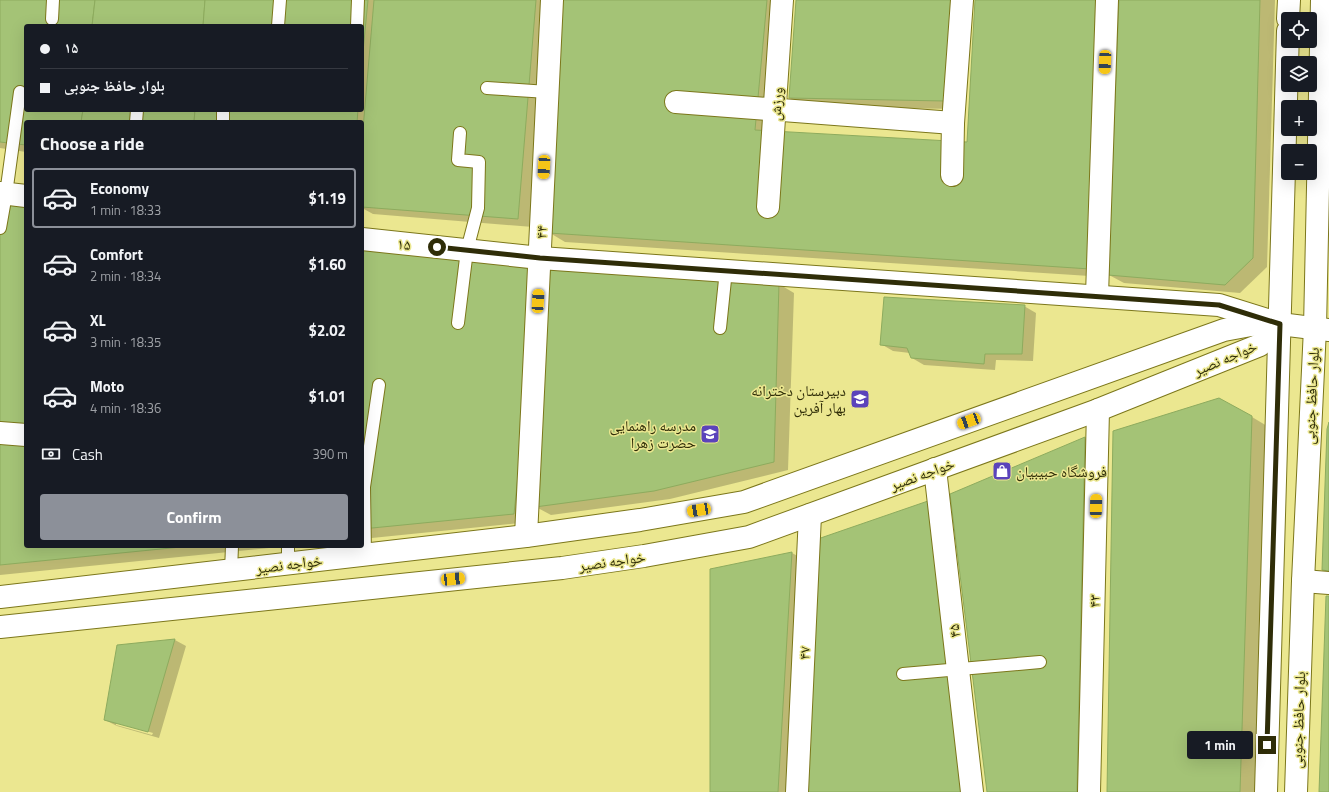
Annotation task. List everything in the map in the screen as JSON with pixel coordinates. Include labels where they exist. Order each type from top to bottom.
[{"type":"main road","name":"۴۴","points":[[526,536],[552,0]]},
{"type":"main road","name":"ورزش","points":[[768,207],[776,109],[782,0]]},
{"type":"main road","points":[[952,175],[953,123],[962,0]]},
{"type":"main road","points":[[1097,295],[1107,0]]},
{"type":"main road","points":[[1288,12],[1289,0]]},
{"type":"main road","name":"بلوار حافظ جنوبی","points":[[1296,792],[1303,581],[1322,329],[1322,0]]},
{"type":"main road","name":"بلوار حافظ جنوبی","points":[[1266,792],[1288,48]]},
{"type":"main road","points":[[676,102],[953,123]]},
{"type":"main road","name":"۱۵","points":[[364,239],[540,258],[1097,295],[1219,305],[1280,324]]},
{"type":"main road","points":[[1280,324],[1322,329]]},
{"type":"main road","name":"خواجه نصیر","points":[[0,597],[231,571],[288,555],[365,555],[526,536],[640,520],[744,502],[1224,330],[1251,325],[1280,324]]},
{"type":"main road","name":"خواجه نصیر","points":[[0,627],[562,568],[644,556],[749,537],[1098,410],[1234,356],[1260,345],[1280,324]]},
{"type":"main road","points":[[1224,330],[1234,356]]},
{"type":"main road","name":"۴۳","points":[[1089,792],[1098,410]]},
{"type":"main road","points":[[0,433],[24,435]]},
{"type":"main road","name":"۴۵","points":[[935,469],[972,792]]},
{"type":"main road","name":"۴۷","points":[[797,792],[810,515]]},
{"type":"main road","points":[[1303,581],[1329,583]]},
{"type":"lane","points":[[52,19],[53,0]]},
{"type":"lane","points":[[278,24],[280,0]]},
{"type":"lane","points":[[357,24],[358,0]]},
{"type":"lane","points":[[487,88],[548,92]]},
{"type":"lane","points":[[0,228],[11,194],[20,92]]},
{"type":"lane","points":[[458,323],[467,250],[478,208],[479,162],[458,160],[460,133]]},
{"type":"lane","points":[[720,328],[726,270]]},
{"type":"lane","points":[[365,555],[364,487],[379,385]]},
{"type":"lane","points":[[231,571],[232,548]]},
{"type":"lane","points":[[904,674],[1040,662]]},
{"type":"building","points":[[0,0],[95,0],[92,24],[24,24],[24,112],[83,112],[81,120],[24,120],[24,145],[0,142]]},
{"type":"building","points":[[95,0],[205,0],[203,24],[92,24]]},
{"type":"building","points":[[205,0],[368,0],[364,41],[364,24],[203,24]]},
{"type":"building","points":[[374,0],[536,0],[518,219],[364,207],[364,120]]},
{"type":"building","points":[[562,0],[767,0],[755,130],[967,142],[975,0],[1099,0],[1090,269],[549,233]]},
{"type":"building","points":[[796,0],[952,0],[945,101],[789,98]]},
{"type":"building","points":[[1119,0],[1260,0],[1253,258],[1225,285],[1108,275]]},
{"type":"building","points":[[83,112],[195,112],[194,120],[81,120]]},
{"type":"building","points":[[195,112],[358,112],[357,120],[194,120]]},
{"type":"building","points":[[0,193],[24,197],[24,548],[171,548],[0,565]]},
{"type":"building","points":[[364,245],[539,270],[514,514],[364,529]]},
{"type":"building","points":[[550,267],[779,283],[774,462],[654,491],[535,507]]},
{"type":"building","points":[[884,297],[1025,305],[1022,354],[985,354],[984,364],[911,358],[907,348],[880,345]]},
{"type":"building","points":[[1219,398],[1252,416],[1240,792],[1107,792],[1113,431]]},
{"type":"building","points":[[1329,422],[1329,571],[1322,570],[1327,429]]},
{"type":"building","points":[[1085,437],[1077,792],[987,792],[950,494]]},
{"type":"building","points":[[928,501],[962,792],[807,792],[809,542]]},
{"type":"building","points":[[792,552],[778,792],[710,792],[710,569]]},
{"type":"building","points":[[1326,596],[1329,596],[1329,792],[1319,792]]},
{"type":"building","points":[[175,639],[148,732],[104,720],[117,645]]},
{"type":"place","name":"دبیرستان دخترانه بهار آفرین","points":[[860,399]]},
{"type":"place","name":"مدرسه راهنمایی حضرت زهرا","points":[[710,434]]},
{"type":"place","name":"فروشگاه حبیبیان","points":[[1002,471]]},
{"type":"route","points":[[437,247],[540,258],[1097,295],[1219,305],[1280,324],[1267,745]]}]
